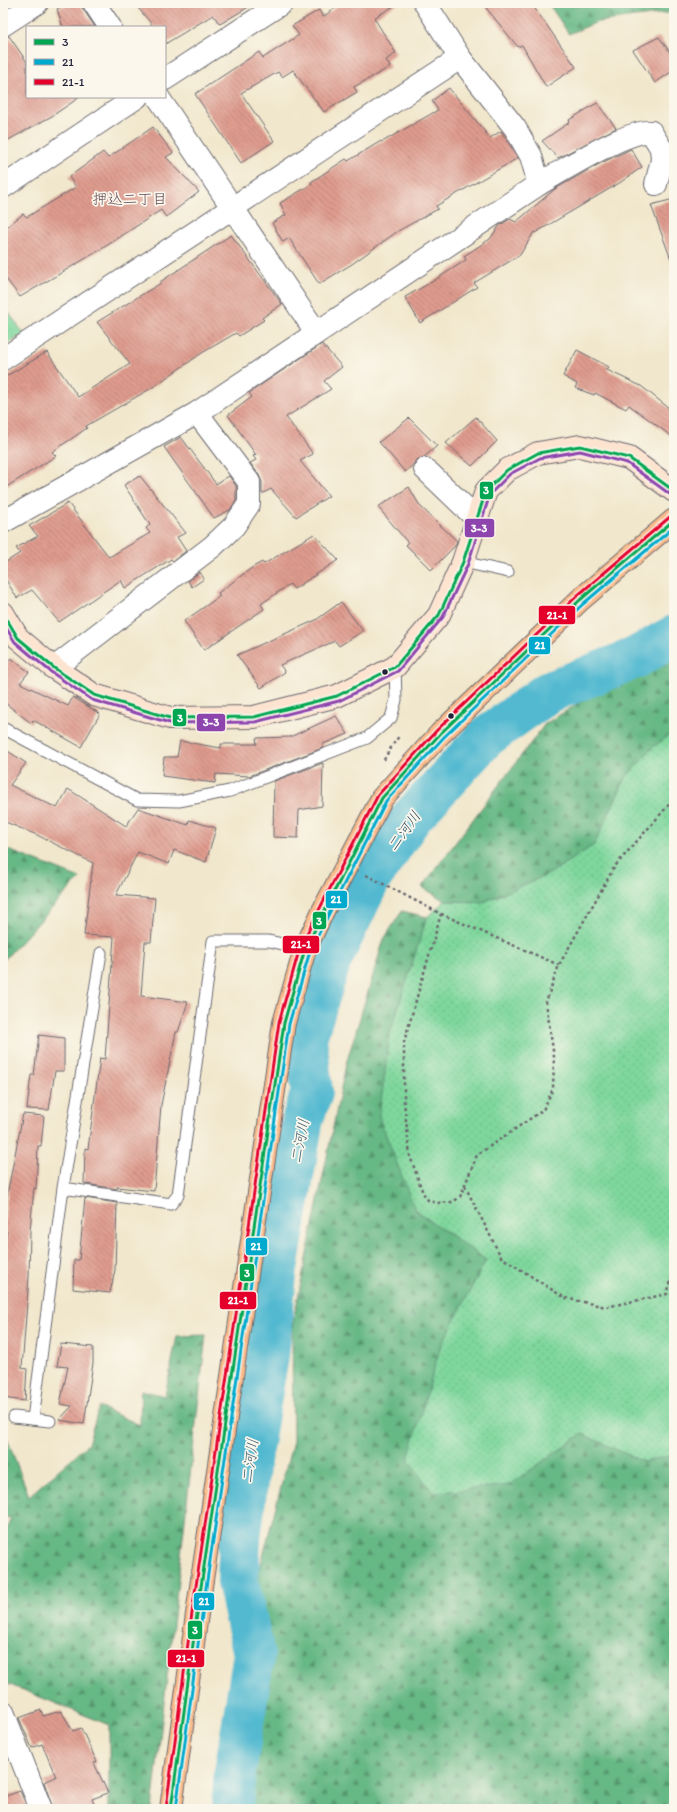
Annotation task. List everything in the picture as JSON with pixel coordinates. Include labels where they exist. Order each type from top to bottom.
[{"type":"main road","points":[[171,1809],[197,1614],[284,1023],[305,949],[324,909],[382,798],[440,734],[569,610],[674,520]]},
{"type":"street","points":[[3,25],[37,3]]},
{"type":"street","points":[[94,3],[109,26]]},
{"type":"street","points":[[166,78],[282,3]]},
{"type":"street","points":[[425,3],[460,58],[515,128],[531,156],[539,184]]},
{"type":"street","points":[[3,359],[460,58]]},
{"type":"street","points":[[3,187],[136,98]]},
{"type":"street","points":[[159,98],[316,332]]},
{"type":"street","points":[[3,522],[197,413],[539,184],[613,143],[632,135],[647,131],[651,132],[661,148],[662,160],[656,184]]},
{"type":"street","points":[[54,668],[214,546],[234,526],[249,504],[249,482],[197,413]]},
{"type":"street","points":[[3,614],[18,638],[54,668],[94,695],[170,718],[254,717],[337,696],[395,667],[439,615],[463,562],[486,491],[507,470],[538,453],[580,446],[629,458],[674,491]]},
{"type":"street","points":[[425,469],[476,518]]},
{"type":"street","points":[[3,1712],[41,1809]]},
{"type":"lane","points":[[463,562],[508,572]]},
{"type":"lane","points":[[3,728],[137,800],[179,801],[230,791],[367,738],[391,718],[396,700],[395,667]]},
{"type":"lane","points":[[63,1188],[171,1204],[178,1195],[214,941],[269,941],[305,949]]},
{"type":"lane","points":[[33,1419],[63,1188],[101,953]]},
{"type":"lane","points":[[14,1417],[50,1421]]},
{"type":"path","points":[[441,914],[404,1042],[404,1102],[410,1156],[423,1193],[428,1200],[436,1203],[453,1202],[460,1197],[477,1155],[543,1110],[553,1089],[554,1057],[546,1002],[559,965],[615,866],[674,799]]},
{"type":"path","points":[[364,874],[441,914],[559,965]]},
{"type":"path","points":[[464,1186],[501,1257],[565,1298],[606,1307],[667,1294],[674,1270]]},
{"type":"green space","points":[[548,3],[674,3],[674,12],[597,22],[569,34]]},
{"type":"green space","points":[[3,305],[24,334],[3,347]]},
{"type":"green space","points":[[674,656],[674,731],[652,748],[626,777],[594,845],[547,875],[483,902],[445,901],[422,887],[545,724],[616,680],[660,658]]},
{"type":"green space","points":[[674,731],[674,1455],[644,1462],[582,1434],[509,1485],[433,1493],[408,1459],[440,1348],[486,1260],[415,1210],[379,1117],[390,1033],[427,917],[445,901],[483,902],[547,875],[594,845],[626,777],[652,748]]},
{"type":"green space","points":[[3,848],[80,878],[3,961]]},
{"type":"green space","points":[[402,911],[427,917],[390,1033],[415,1210],[486,1260],[440,1348],[509,1485],[582,1434],[644,1462],[674,1455],[674,1809],[241,1809],[271,1648],[253,1594],[293,1441],[292,1327],[346,1064],[384,939]]},
{"type":"green space","points":[[206,1335],[152,1809],[109,1809],[109,1725],[3,1682],[3,1541],[11,1517],[3,1519],[3,1428],[29,1496],[88,1444],[99,1407],[140,1425],[141,1390],[165,1396],[177,1336]]},
{"type":"building","points":[[69,3],[79,3],[94,26],[63,26],[57,9]]},
{"type":"building","points":[[134,3],[255,3],[220,24],[213,15],[166,43],[166,26],[153,26]]},
{"type":"building","points":[[342,3],[399,3],[374,18],[396,53],[386,60],[390,67],[354,87],[357,92],[324,112],[293,70],[282,77],[278,72],[241,93],[274,141],[241,163],[195,94],[259,52],[263,58],[299,35],[292,26],[319,10],[323,17]]},
{"type":"building","points":[[482,3],[531,3],[576,67],[546,87],[522,45],[518,47]]},
{"type":"building","points":[[9,36],[26,61],[26,98],[79,98],[52,116],[3,143],[3,37]]},
{"type":"building","points":[[659,37],[674,58],[674,70],[655,83],[633,50]]},
{"type":"building","points":[[449,88],[490,138],[501,131],[518,158],[436,206],[438,209],[398,231],[352,264],[319,284],[289,238],[283,242],[272,223],[286,215],[280,203],[312,184],[311,182],[346,159],[348,161],[438,110],[432,101]]},
{"type":"building","points":[[597,103],[616,128],[558,158],[542,141],[570,122],[569,120]]},
{"type":"building","points":[[153,127],[173,153],[166,157],[199,192],[166,217],[161,210],[100,250],[20,297],[3,275],[3,230],[23,214],[27,217],[76,187],[69,177],[103,152],[108,158]]},
{"type":"building","points":[[631,149],[642,167],[621,182],[535,233],[534,232],[520,255],[474,283],[477,287],[420,323],[405,297],[466,260],[464,256],[490,239],[500,225],[510,219],[516,222],[555,189],[601,163]]},
{"type":"building","points":[[674,199],[674,261],[672,262],[651,205]]},
{"type":"building","points":[[231,235],[282,304],[262,318],[264,320],[239,336],[236,333],[202,353],[150,389],[86,426],[87,428],[52,452],[56,456],[3,489],[3,378],[47,352],[78,397],[130,364],[97,322],[161,283],[160,282]]},
{"type":"building","points":[[322,344],[342,367],[324,381],[331,389],[286,417],[313,454],[300,461],[329,496],[296,517],[271,489],[262,494],[262,482],[259,475],[250,463],[256,460],[253,456],[256,455],[228,415],[252,397],[249,393]]},
{"type":"building","points":[[577,350],[609,367],[607,370],[641,386],[674,412],[674,438],[629,405],[626,409],[595,393],[594,395],[575,388],[577,384],[563,376]]},
{"type":"building","points":[[476,417],[497,441],[472,466],[446,443]]},
{"type":"building","points":[[409,418],[437,446],[424,457],[416,460],[405,472],[379,442]]},
{"type":"building","points":[[181,437],[216,484],[229,476],[236,486],[236,500],[230,510],[214,518],[164,447]]},
{"type":"building","points":[[140,476],[186,533],[177,537],[186,551],[173,561],[171,559],[125,588],[121,580],[59,622],[32,590],[17,598],[3,575],[3,564],[20,553],[16,548],[38,536],[29,526],[68,503],[109,557],[150,533],[146,528],[150,525],[124,485]]},
{"type":"building","points":[[409,487],[420,506],[457,541],[455,546],[431,570],[406,545],[408,543],[378,507]]},
{"type":"building","points":[[314,534],[338,560],[294,589],[290,584],[261,604],[264,609],[204,650],[184,621],[220,596],[218,593],[253,567],[262,562],[264,564]]},
{"type":"building","points":[[200,572],[204,579],[192,587],[188,581]]},
{"type":"building","points":[[341,602],[363,631],[339,646],[335,641],[280,665],[285,672],[261,688],[237,655],[316,620]]},
{"type":"building","points":[[11,658],[29,672],[20,683],[68,706],[73,697],[100,714],[81,747],[33,720],[31,723],[5,703],[3,705],[3,668]]},
{"type":"building","points":[[336,716],[348,734],[323,744],[323,748],[249,776],[216,774],[215,783],[162,776],[164,757],[177,757],[180,741],[221,748],[221,744],[257,744],[256,738],[290,737]]},
{"type":"building","points":[[3,748],[26,763],[10,785],[57,808],[68,789],[126,826],[138,808],[188,825],[189,820],[216,828],[206,862],[174,850],[169,864],[138,852],[116,895],[155,898],[151,942],[145,942],[141,996],[188,1002],[178,1032],[176,1032],[161,1105],[154,1191],[117,1187],[117,1189],[84,1183],[85,1148],[88,1149],[100,1058],[105,1059],[114,937],[84,935],[93,863],[37,835],[3,821]]},
{"type":"building","points":[[323,763],[322,806],[299,810],[298,838],[273,837],[274,781]]},
{"type":"building","points":[[39,1035],[64,1038],[64,1071],[55,1071],[49,1110],[27,1109],[31,1075],[34,1075]]},
{"type":"building","points":[[23,1114],[44,1116],[41,1146],[38,1146],[36,1189],[34,1188],[30,1231],[29,1277],[22,1368],[27,1369],[25,1401],[3,1398],[3,1258],[7,1231],[3,1231],[3,1228],[8,1190]]},
{"type":"building","points":[[85,1198],[117,1203],[115,1270],[110,1293],[73,1289],[74,1260],[79,1260]]},
{"type":"building","points":[[61,1344],[93,1347],[93,1363],[84,1424],[59,1420],[72,1406],[60,1404],[68,1367],[57,1366]]},
{"type":"building","points":[[41,1710],[43,1716],[61,1711],[73,1731],[81,1728],[97,1762],[94,1763],[108,1793],[92,1799],[96,1809],[53,1809],[44,1782],[56,1777],[42,1744],[32,1748],[19,1718]]},
{"type":"building","points":[[20,1791],[28,1809],[3,1809],[3,1797]]},
{"type":"waterway","name":"二河川","points":[[232,1809],[235,1772],[254,1654],[238,1581],[240,1537],[250,1460],[268,1356],[276,1274],[303,1118],[312,1092],[306,1038],[330,962],[370,879],[411,818],[486,737],[547,693],[635,658],[674,636]]},
{"type":"transit line","name":"3","points":[[3,613],[18,638],[54,668],[94,695],[170,718],[254,717],[337,696],[395,667],[439,615],[463,562],[486,491],[507,470],[538,453],[580,446],[629,458],[674,491]]},
{"type":"transit line","name":"3-3","points":[[3,623],[15,642],[51,672],[92,700],[170,723],[255,722],[339,701],[398,671],[443,617],[468,564],[490,494],[510,474],[540,458],[580,451],[627,463],[671,495]]},
{"type":"transit line","name":"21-1","points":[[166,1808],[192,1613],[279,1022],[300,947],[378,795],[437,730],[577,596],[671,516]]},
{"type":"transit line","name":"3","points":[[171,1809],[197,1614],[284,1023],[305,949],[382,798],[440,734],[580,600],[674,520]]},
{"type":"transit line","name":"21","points":[[176,1809],[202,1615],[289,1024],[310,951],[386,801],[444,737],[583,604],[674,527]]},
{"type":"district","name":"押込二丁目","points":[[130,199]]}]
